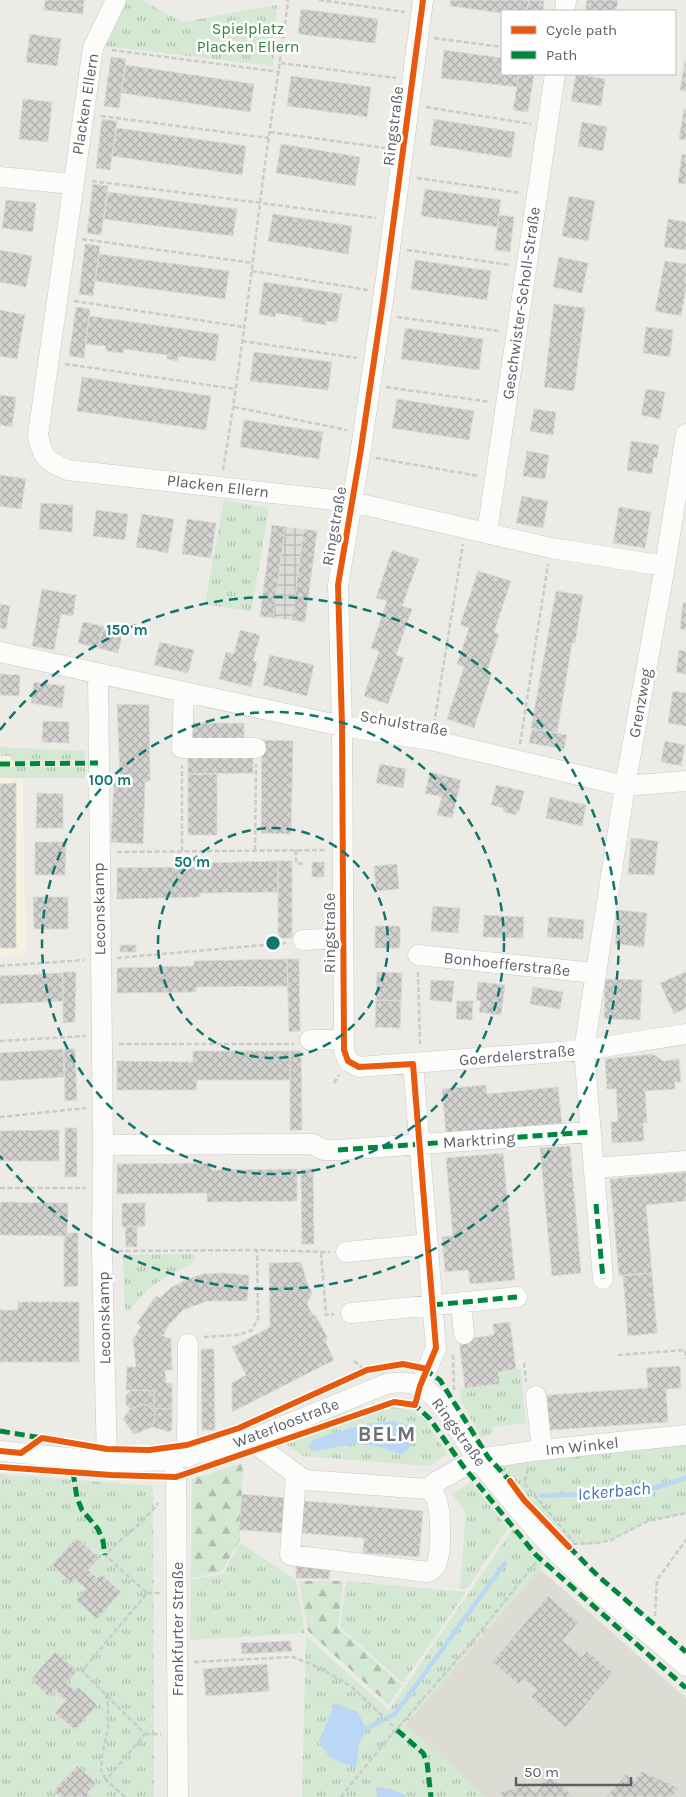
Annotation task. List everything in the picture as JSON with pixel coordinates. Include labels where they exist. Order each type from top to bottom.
[{"type":"street","name":"Placken Ellern","points":[[116,0],[93,48],[82,114],[38,436],[40,451],[51,463],[68,470],[352,502],[551,548],[665,566]]},
{"type":"street","name":"Ringstraße","points":[[348,1062],[344,1050],[342,726],[338,585],[364,433],[391,247],[422,7]]},
{"type":"street","name":"Geschwister-Scholl-Straße","points":[[487,533],[555,75]]},
{"type":"street","points":[[0,177],[73,184]]},
{"type":"street","name":"Grenzweg","points":[[595,973],[624,786],[665,566],[686,434]]},
{"type":"street","name":"Schulstraße","points":[[0,652],[342,726],[432,740],[624,786],[686,781]]},
{"type":"street","name":"Leconskamp","points":[[98,673],[98,852],[103,1145],[102,1251],[107,1462]]},
{"type":"street","points":[[184,692],[182,748],[256,748]]},
{"type":"street","points":[[303,940],[343,938]]},
{"type":"street","name":"Bonhoefferstraße","points":[[418,955],[595,973]]},
{"type":"street","points":[[595,973],[584,1050],[602,1279]]},
{"type":"street","name":"Goerdelerstraße","points":[[348,1062],[359,1067],[417,1064],[584,1050],[686,1034]]},
{"type":"street","points":[[310,1040],[344,1039]]},
{"type":"street","name":"Ringstraße","points":[[417,1064],[420,1144],[436,1348],[420,1386],[439,1401],[477,1459],[532,1526],[568,1548],[593,1588],[654,1637],[686,1666]]},
{"type":"street","name":"Marktring","points":[[103,1145],[312,1144],[324,1150],[338,1150],[590,1132]]},
{"type":"street","points":[[594,1168],[686,1161]]},
{"type":"street","points":[[346,1252],[428,1244]]},
{"type":"street","points":[[351,1313],[517,1297]]},
{"type":"street","points":[[461,1302],[464,1334]]},
{"type":"street","name":"Frankfurter Straße","points":[[178,1797],[176,1477],[187,1445],[188,1344]]},
{"type":"street","name":"Waterloostraße","points":[[0,1451],[107,1462],[181,1459],[257,1437],[386,1384],[402,1381],[420,1386]]},
{"type":"street","points":[[536,1396],[538,1450]]},
{"type":"street","name":"Im Winkel","points":[[477,1459],[538,1450],[686,1435]]},
{"type":"street","points":[[257,1437],[261,1448],[296,1475],[310,1481],[428,1489],[437,1500],[440,1527],[438,1559],[435,1568],[427,1572],[290,1555],[296,1475]]},
{"type":"street","points":[[428,1489],[436,1482],[477,1459]]},
{"type":"path","points":[[220,486],[234,407],[260,202],[280,72],[288,0]]},
{"type":"path","points":[[319,0],[422,7]]},
{"type":"path","points":[[419,36],[501,47]]},
{"type":"path","points":[[93,48],[280,72]]},
{"type":"path","points":[[281,63],[413,80]]},
{"type":"path","points":[[410,105],[548,126]]},
{"type":"path","points":[[82,114],[270,138]]},
{"type":"path","points":[[270,132],[404,151]]},
{"type":"path","points":[[400,176],[537,196]]},
{"type":"path","points":[[73,184],[93,181],[394,221]]},
{"type":"path","points":[[66,236],[253,263]]},
{"type":"path","points":[[391,247],[526,268]]},
{"type":"path","points":[[252,270],[384,293]]},
{"type":"path","points":[[58,299],[244,327]]},
{"type":"path","points":[[381,314],[517,333]]},
{"type":"path","points":[[242,341],[374,360]]},
{"type":"path","points":[[49,361],[236,389]]},
{"type":"path","points":[[370,384],[506,405]]},
{"type":"path","points":[[234,407],[364,433]]},
{"type":"path","points":[[360,455],[495,479]]},
{"type":"path","points":[[432,740],[465,529]]},
{"type":"path","points":[[517,760],[551,548]]},
{"type":"path","points":[[182,748],[182,851]]},
{"type":"path","points":[[255,850],[256,748]]},
{"type":"path","points":[[98,852],[343,849]]},
{"type":"path","points":[[296,850],[296,863],[304,864]]},
{"type":"path","points":[[0,966],[303,942],[303,940]]},
{"type":"path","points":[[417,1064],[418,955]]},
{"type":"path","points":[[0,1041],[101,1040],[300,1044],[310,1040]]},
{"type":"path","points":[[0,1117],[102,1106]]},
{"type":"path","points":[[0,1188],[102,1188]]},
{"type":"path","points":[[102,1251],[257,1250],[346,1252]]},
{"type":"path","points":[[188,1344],[193,1338],[236,1335],[251,1331],[258,1319],[257,1250]]},
{"type":"path","points":[[321,1252],[326,1315],[351,1313]]},
{"type":"path","points":[[618,1355],[685,1350],[686,1359]]},
{"type":"path","points":[[453,1354],[454,1393]]},
{"type":"path","points":[[342,1797],[468,1647],[540,1557],[549,1566],[568,1548],[572,1538],[544,1508],[524,1482],[538,1450]]},
{"type":"path","points":[[106,1780],[145,1734],[82,1671],[147,1593],[105,1555],[123,1536],[149,1515],[160,1500]]},
{"type":"path","points":[[568,1548],[611,1540],[648,1521],[686,1513]]},
{"type":"path","points":[[549,1525],[568,1548]]},
{"type":"path","points":[[654,1637],[657,1580],[686,1540]]},
{"type":"path","points":[[177,1663],[293,1657],[320,1668],[352,1686],[397,1730]]},
{"type":"path","points":[[106,1694],[108,1729],[102,1755],[101,1770],[106,1780],[125,1797]]},
{"type":"shaded area","points":[[272,525],[317,531],[305,622],[260,616]]},
{"type":"shaded area","points":[[0,747],[22,748],[26,955],[0,957]]},
{"type":"shaded area","points":[[540,1569],[686,1698],[686,1797],[485,1797],[405,1725]]},
{"type":"green space","name":"Spielplatz Placken Ellern","points":[[126,0],[142,0],[182,22],[277,5],[273,66],[104,46]]},
{"type":"green space","points":[[224,500],[269,508],[251,612],[205,604]]},
{"type":"green space","points":[[0,747],[85,751],[85,760],[11,761],[11,756],[0,756]]},
{"type":"green space","points":[[0,767],[85,767],[85,778],[0,778]]},
{"type":"green space","points":[[193,1254],[195,1259],[191,1264],[157,1283],[136,1302],[130,1311],[125,1312],[123,1255]]},
{"type":"green space","points":[[521,1369],[526,1423],[493,1427],[493,1434],[481,1437],[461,1401],[460,1389],[499,1384],[498,1372]]},
{"type":"green space","points":[[392,1407],[411,1410],[426,1421],[447,1454],[429,1466],[303,1456],[286,1444]]},
{"type":"green space","points":[[686,1435],[686,1513],[648,1521],[611,1540],[598,1543],[583,1544],[574,1542],[532,1526],[488,1457]]},
{"type":"green space","points":[[243,1463],[240,1540],[221,1572],[191,1578],[192,1479]]},
{"type":"green space","points":[[0,1474],[153,1486],[154,1797],[0,1797]]},
{"type":"green space","points":[[471,1482],[508,1528],[467,1589],[460,1589],[466,1512],[452,1495]]},
{"type":"green space","points":[[513,1528],[545,1563],[405,1724],[485,1797],[302,1797],[306,1636],[389,1710]]},
{"type":"green space","points":[[240,1543],[296,1580],[305,1633],[190,1640],[191,1580],[223,1574]]},
{"type":"green space","points":[[299,1581],[343,1581],[338,1628],[402,1685],[389,1705],[308,1631]]},
{"type":"green space","points":[[346,1581],[466,1592],[403,1683],[340,1627]]},
{"type":"water","points":[[393,1421],[407,1425],[413,1439],[408,1450],[401,1454],[376,1446],[356,1444],[313,1451],[307,1446],[315,1439],[365,1424]]},
{"type":"water","points":[[335,1704],[358,1712],[366,1729],[359,1745],[356,1768],[330,1758],[319,1741]]},
{"type":"water","points":[[376,1787],[390,1789],[406,1795],[406,1797],[377,1797]]},
{"type":"building","points":[[45,0],[84,0],[83,14],[44,10]]},
{"type":"building","points":[[451,0],[529,0],[527,10],[501,10],[501,13],[450,6]]},
{"type":"building","points":[[529,0],[544,1],[543,10],[527,10]]},
{"type":"building","points":[[587,0],[618,0],[616,10],[585,10]]},
{"type":"building","points":[[301,9],[378,19],[375,43],[298,34]]},
{"type":"building","points":[[30,34],[61,39],[57,66],[26,62]]},
{"type":"building","points":[[444,50],[501,58],[501,75],[518,75],[517,87],[441,78]]},
{"type":"building","points":[[111,57],[126,59],[119,108],[104,106]]},
{"type":"building","points":[[686,61],[686,91],[680,90]]},
{"type":"building","points":[[126,65],[254,84],[250,112],[121,93]]},
{"type":"building","points":[[519,75],[534,75],[528,112],[513,110]]},
{"type":"building","points":[[576,75],[605,79],[601,106],[571,101]]},
{"type":"building","points":[[291,76],[371,87],[367,117],[287,106]]},
{"type":"building","points":[[23,99],[52,102],[48,142],[19,139]]},
{"type":"building","points":[[684,109],[686,110],[686,140],[679,139]]},
{"type":"building","points":[[102,119],[117,121],[110,170],[96,168]]},
{"type":"building","points":[[434,119],[515,132],[511,158],[430,145]]},
{"type":"building","points":[[582,122],[607,127],[603,151],[578,146]]},
{"type":"building","points":[[117,128],[246,146],[242,175],[112,156]]},
{"type":"building","points":[[281,144],[360,157],[355,186],[276,173]]},
{"type":"building","points":[[682,154],[686,155],[686,184],[678,183]]},
{"type":"building","points":[[93,184],[108,186],[101,235],[87,233]]},
{"type":"building","points":[[425,189],[501,200],[497,227],[421,216]]},
{"type":"building","points":[[108,192],[237,209],[233,236],[104,219]]},
{"type":"building","points":[[569,196],[595,201],[588,241],[562,236]]},
{"type":"building","points":[[6,200],[36,203],[33,232],[2,228]]},
{"type":"building","points":[[273,214],[352,226],[348,254],[268,241]]},
{"type":"building","points":[[499,215],[514,217],[510,252],[495,250]]},
{"type":"building","points":[[668,219],[686,222],[686,250],[664,247]]},
{"type":"building","points":[[85,244],[100,246],[93,296],[79,294]]},
{"type":"building","points":[[0,250],[32,256],[26,287],[0,282]]},
{"type":"building","points":[[99,254],[229,271],[225,299],[95,281]]},
{"type":"building","points":[[559,257],[588,263],[582,293],[553,287]]},
{"type":"building","points":[[415,260],[491,271],[487,300],[411,289]]},
{"type":"building","points":[[665,261],[686,264],[686,287],[681,316],[655,311]]},
{"type":"building","points":[[264,282],[342,294],[337,322],[327,321],[326,325],[302,321],[303,318],[276,313],[275,317],[259,314]]},
{"type":"building","points":[[554,304],[585,308],[574,391],[544,387]]},
{"type":"building","points":[[76,307],[90,309],[84,358],[69,356]]},
{"type":"building","points":[[0,310],[25,315],[17,359],[0,356]]},
{"type":"building","points":[[89,316],[219,334],[215,361],[178,356],[178,361],[167,359],[167,355],[124,349],[123,353],[106,351],[106,346],[86,344]]},
{"type":"building","points":[[646,327],[673,330],[670,357],[643,353]]},
{"type":"building","points":[[405,328],[483,339],[479,370],[401,359]]},
{"type":"building","points":[[254,352],[332,362],[328,390],[250,381]]},
{"type":"building","points":[[82,377],[211,396],[206,430],[77,411]]},
{"type":"building","points":[[646,389],[665,392],[660,419],[641,415]]},
{"type":"building","points":[[0,395],[16,397],[12,427],[0,425]]},
{"type":"building","points":[[397,399],[474,411],[469,440],[392,428]]},
{"type":"building","points":[[534,409],[556,412],[553,435],[530,431]]},
{"type":"building","points":[[244,420],[323,432],[319,459],[240,447]]},
{"type":"building","points":[[631,441],[659,445],[657,458],[654,457],[652,474],[627,470]]},
{"type":"building","points":[[527,451],[549,455],[545,479],[523,476]]},
{"type":"building","points":[[0,475],[26,479],[21,509],[0,506]]},
{"type":"building","points":[[522,496],[548,501],[543,528],[516,523]]},
{"type":"building","points":[[41,503],[73,505],[72,532],[39,529]]},
{"type":"building","points":[[619,507],[651,512],[645,548],[613,543]]},
{"type":"building","points":[[96,510],[128,514],[125,540],[93,536]]},
{"type":"building","points":[[142,514],[174,519],[168,553],[136,547]]},
{"type":"building","points":[[187,519],[216,523],[211,558],[182,554]]},
{"type":"building","points":[[272,525],[285,527],[273,618],[260,616]]},
{"type":"building","points":[[304,529],[317,531],[305,622],[292,620]]},
{"type":"building","points":[[392,550],[419,559],[402,606],[412,609],[396,655],[404,658],[388,704],[364,696],[379,651],[371,648],[387,601],[376,598]]},
{"type":"building","points":[[478,571],[511,581],[494,632],[499,634],[487,671],[492,673],[474,728],[447,719],[464,667],[457,664],[469,628],[460,625]]},
{"type":"building","points":[[42,589],[76,595],[73,616],[61,614],[54,650],[32,646]]},
{"type":"building","points":[[556,591],[583,595],[575,643],[572,643],[557,733],[531,728]]},
{"type":"building","points":[[683,603],[686,603],[686,630],[680,629]]},
{"type":"building","points":[[0,604],[10,606],[6,629],[0,628]]},
{"type":"building","points":[[83,622],[103,626],[98,648],[78,643]]},
{"type":"building","points":[[103,626],[123,631],[118,653],[98,648]]},
{"type":"building","points":[[240,630],[260,635],[253,661],[257,662],[251,687],[219,679],[226,652],[234,654]]},
{"type":"building","points":[[160,642],[194,650],[188,673],[154,665]]},
{"type":"building","points":[[679,650],[686,651],[686,674],[676,672]]},
{"type":"building","points":[[270,655],[314,665],[307,696],[263,685]]},
{"type":"building","points":[[0,674],[20,675],[19,696],[0,695]]},
{"type":"building","points":[[34,682],[65,686],[62,708],[31,703]]},
{"type":"building","points":[[673,691],[686,693],[686,726],[668,723]]},
{"type":"building","points":[[117,704],[149,705],[150,780],[145,783],[143,844],[111,842],[114,780],[120,778]]},
{"type":"building","points":[[43,721],[69,722],[69,743],[42,742]]},
{"type":"building","points":[[190,723],[244,723],[244,738],[190,739]]},
{"type":"building","points":[[532,729],[567,735],[564,749],[529,743]]},
{"type":"building","points":[[262,740],[293,741],[291,834],[261,833]]},
{"type":"building","points":[[665,741],[685,745],[681,766],[661,762]]},
{"type":"building","points":[[253,757],[253,773],[188,774],[188,758]]},
{"type":"building","points":[[380,764],[406,769],[403,788],[376,783]]},
{"type":"building","points":[[430,772],[461,780],[452,818],[437,815],[442,797],[425,793]]},
{"type":"building","points":[[188,774],[217,774],[217,835],[188,835]]},
{"type":"building","points":[[16,783],[16,948],[0,948],[0,784]]},
{"type":"building","points":[[496,785],[524,791],[519,811],[517,810],[516,815],[503,812],[504,808],[491,805]]},
{"type":"building","points":[[37,793],[63,794],[63,828],[36,828]]},
{"type":"building","points":[[550,797],[586,805],[582,826],[546,818]]},
{"type":"building","points":[[631,838],[658,841],[654,875],[628,874]]},
{"type":"building","points":[[35,842],[66,842],[65,875],[35,875]]},
{"type":"building","points":[[278,861],[278,892],[200,893],[200,897],[117,899],[117,868],[199,867],[199,863]]},
{"type":"building","points":[[278,861],[292,861],[292,938],[278,938]]},
{"type":"building","points":[[312,862],[324,862],[324,877],[312,877]]},
{"type":"building","points":[[397,864],[399,889],[376,891],[374,866]]},
{"type":"building","points":[[33,897],[68,897],[68,929],[34,929]]},
{"type":"building","points":[[433,906],[460,908],[458,933],[431,931]]},
{"type":"building","points":[[618,910],[647,913],[644,947],[615,944]]},
{"type":"building","points":[[484,915],[524,917],[523,938],[483,937]]},
{"type":"building","points":[[549,917],[584,920],[583,939],[547,937]]},
{"type":"building","points":[[375,926],[400,926],[400,948],[375,948]]},
{"type":"building","points":[[120,945],[136,945],[136,952],[120,952]]},
{"type":"building","points":[[287,959],[288,986],[196,987],[196,992],[117,993],[117,968],[194,966],[194,961]]},
{"type":"building","points":[[287,959],[299,959],[300,1031],[289,1032]]},
{"type":"building","points":[[63,972],[76,972],[75,1022],[63,1023]]},
{"type":"building","points":[[377,972],[402,973],[401,1001],[376,1000]]},
{"type":"building","points":[[686,972],[686,1008],[674,1014],[660,983]]},
{"type":"building","points":[[62,973],[63,1001],[0,1004],[0,976]]},
{"type":"building","points":[[605,979],[642,980],[640,1020],[604,1019]]},
{"type":"building","points":[[431,980],[454,981],[452,1002],[430,1000]]},
{"type":"building","points":[[478,982],[505,985],[501,1015],[479,1012],[481,1001],[476,1000]]},
{"type":"building","points":[[533,987],[563,992],[560,1009],[530,1004]]},
{"type":"building","points":[[376,1000],[401,1001],[400,1028],[375,1027]]},
{"type":"building","points":[[457,1001],[473,1001],[472,1020],[456,1019]]},
{"type":"building","points":[[63,1049],[64,1077],[0,1081],[0,1053]]},
{"type":"building","points":[[64,1049],[75,1049],[77,1100],[65,1101]]},
{"type":"building","points":[[193,1051],[290,1051],[290,1080],[197,1080],[196,1090],[117,1090],[117,1061],[193,1062]]},
{"type":"building","points":[[290,1051],[301,1051],[302,1130],[290,1130]]},
{"type":"building","points":[[653,1054],[663,1061],[679,1059],[681,1082],[675,1082],[675,1089],[645,1091],[647,1123],[643,1123],[644,1141],[612,1143],[611,1122],[618,1121],[616,1089],[607,1089],[605,1059]]},
{"type":"building","points":[[486,1085],[487,1094],[558,1087],[562,1123],[446,1135],[442,1089]]},
{"type":"building","points":[[65,1128],[77,1128],[77,1177],[65,1177]]},
{"type":"building","points":[[59,1130],[59,1161],[0,1161],[0,1131]]},
{"type":"building","points":[[570,1146],[581,1273],[552,1276],[540,1148]]},
{"type":"building","points":[[503,1153],[515,1280],[470,1284],[468,1270],[445,1272],[442,1237],[453,1236],[446,1158]]},
{"type":"building","points":[[211,1163],[211,1170],[297,1169],[297,1201],[207,1202],[207,1193],[117,1194],[117,1164]]},
{"type":"building","points":[[301,1169],[313,1169],[314,1244],[302,1244]]},
{"type":"building","points":[[686,1172],[686,1201],[646,1205],[652,1273],[619,1276],[610,1179]]},
{"type":"building","points":[[0,1202],[68,1203],[67,1236],[0,1235]]},
{"type":"building","points":[[122,1203],[145,1203],[145,1226],[122,1227]]},
{"type":"building","points":[[137,1226],[137,1247],[126,1247],[125,1227]]},
{"type":"building","points":[[67,1233],[78,1233],[78,1286],[64,1287],[64,1236],[67,1236]]},
{"type":"building","points":[[301,1262],[308,1286],[312,1292],[307,1304],[327,1337],[326,1343],[334,1360],[232,1412],[232,1383],[246,1375],[232,1347],[270,1327],[269,1263]]},
{"type":"building","points":[[652,1273],[657,1333],[628,1336],[623,1275]]},
{"type":"building","points":[[203,1274],[249,1275],[247,1301],[207,1301],[183,1310],[168,1326],[163,1336],[171,1339],[172,1370],[165,1370],[166,1383],[172,1384],[172,1409],[154,1408],[154,1391],[126,1390],[127,1367],[136,1367],[133,1339],[141,1327],[137,1323],[156,1296],[160,1298],[172,1287]]},
{"type":"building","points":[[18,1302],[79,1302],[79,1362],[0,1362],[0,1310],[18,1310]]},
{"type":"building","points":[[510,1322],[516,1369],[498,1372],[500,1384],[465,1388],[459,1340],[494,1335],[493,1324]]},
{"type":"building","points":[[201,1349],[214,1349],[215,1430],[202,1430]]},
{"type":"building","points":[[680,1366],[681,1388],[666,1389],[668,1422],[549,1430],[547,1395],[648,1388],[646,1368]]},
{"type":"building","points":[[132,1390],[154,1391],[154,1408],[172,1409],[172,1429],[169,1432],[153,1427],[155,1413],[150,1407],[142,1404],[130,1409],[126,1405],[126,1395]]},
{"type":"building","points":[[142,1404],[150,1407],[155,1413],[153,1427],[134,1434],[123,1419],[130,1409]]},
{"type":"building","points":[[242,1494],[287,1498],[284,1533],[239,1530]]},
{"type":"building","points":[[304,1501],[423,1511],[419,1557],[363,1553],[364,1538],[301,1533]]},
{"type":"building","points":[[76,1538],[99,1558],[88,1570],[97,1578],[102,1575],[121,1592],[97,1619],[76,1600],[86,1589],[75,1579],[72,1583],[52,1565]]},
{"type":"building","points":[[296,1565],[330,1566],[329,1579],[296,1578]]},
{"type":"building","points":[[548,1596],[578,1622],[563,1641],[582,1657],[587,1651],[613,1673],[566,1728],[531,1697],[537,1690],[523,1679],[518,1684],[492,1662]]},
{"type":"building","points":[[290,1641],[292,1651],[242,1654],[241,1643]]},
{"type":"building","points":[[55,1652],[77,1671],[66,1683],[75,1690],[78,1687],[97,1705],[75,1730],[55,1713],[66,1700],[55,1690],[49,1697],[31,1679]]},
{"type":"building","points":[[267,1664],[269,1691],[206,1696],[203,1669]]},
{"type":"building","points":[[77,1766],[96,1783],[87,1793],[91,1797],[60,1797],[54,1791]]},
{"type":"building","points":[[641,1771],[679,1788],[671,1797],[606,1797],[626,1774],[634,1781]]},
{"type":"building","points":[[548,1774],[574,1797],[502,1797],[498,1793],[526,1785],[536,1793]]},
{"type":"waterway","name":"Ickerbach","points":[[541,1496],[645,1491],[686,1478]]},
{"type":"waterway","points":[[387,1718],[395,1714],[505,1563]]},
{"type":"waterway","points":[[366,1729],[383,1720]]},
{"type":"marked path","points":[[0,764],[98,763]]},
{"type":"marked path","points":[[338,1150],[590,1132]]},
{"type":"marked path","points":[[596,1204],[603,1279]]},
{"type":"marked path","points":[[433,1305],[517,1297]]},
{"type":"marked path","points":[[424,1369],[440,1380],[488,1457],[510,1481]]},
{"type":"marked path","points":[[411,1405],[415,1405],[430,1419],[463,1466],[536,1555],[686,1688]]},
{"type":"marked path","points":[[0,1431],[42,1438]]},
{"type":"marked path","points":[[73,1472],[77,1498],[82,1510],[98,1529],[103,1541],[105,1555]]},
{"type":"marked path","points":[[569,1547],[598,1576],[686,1652]]},
{"type":"marked path","points":[[397,1730],[423,1753],[427,1762],[431,1797]]},
{"type":"cycle path","points":[[0,1467],[111,1475],[176,1477],[394,1402],[415,1405],[420,1386],[436,1348],[413,1064],[359,1067],[348,1061],[344,1050],[342,726],[338,585],[360,455],[384,293],[423,0]]},
{"type":"cycle path","points":[[0,1451],[21,1453],[42,1438],[107,1449],[149,1450],[187,1445],[239,1428],[367,1370],[403,1364],[427,1369]]},
{"type":"cycle path","points":[[510,1481],[524,1500],[569,1547]]},
{"type":"district","name":"BELM","points":[[387,1434]]}]
